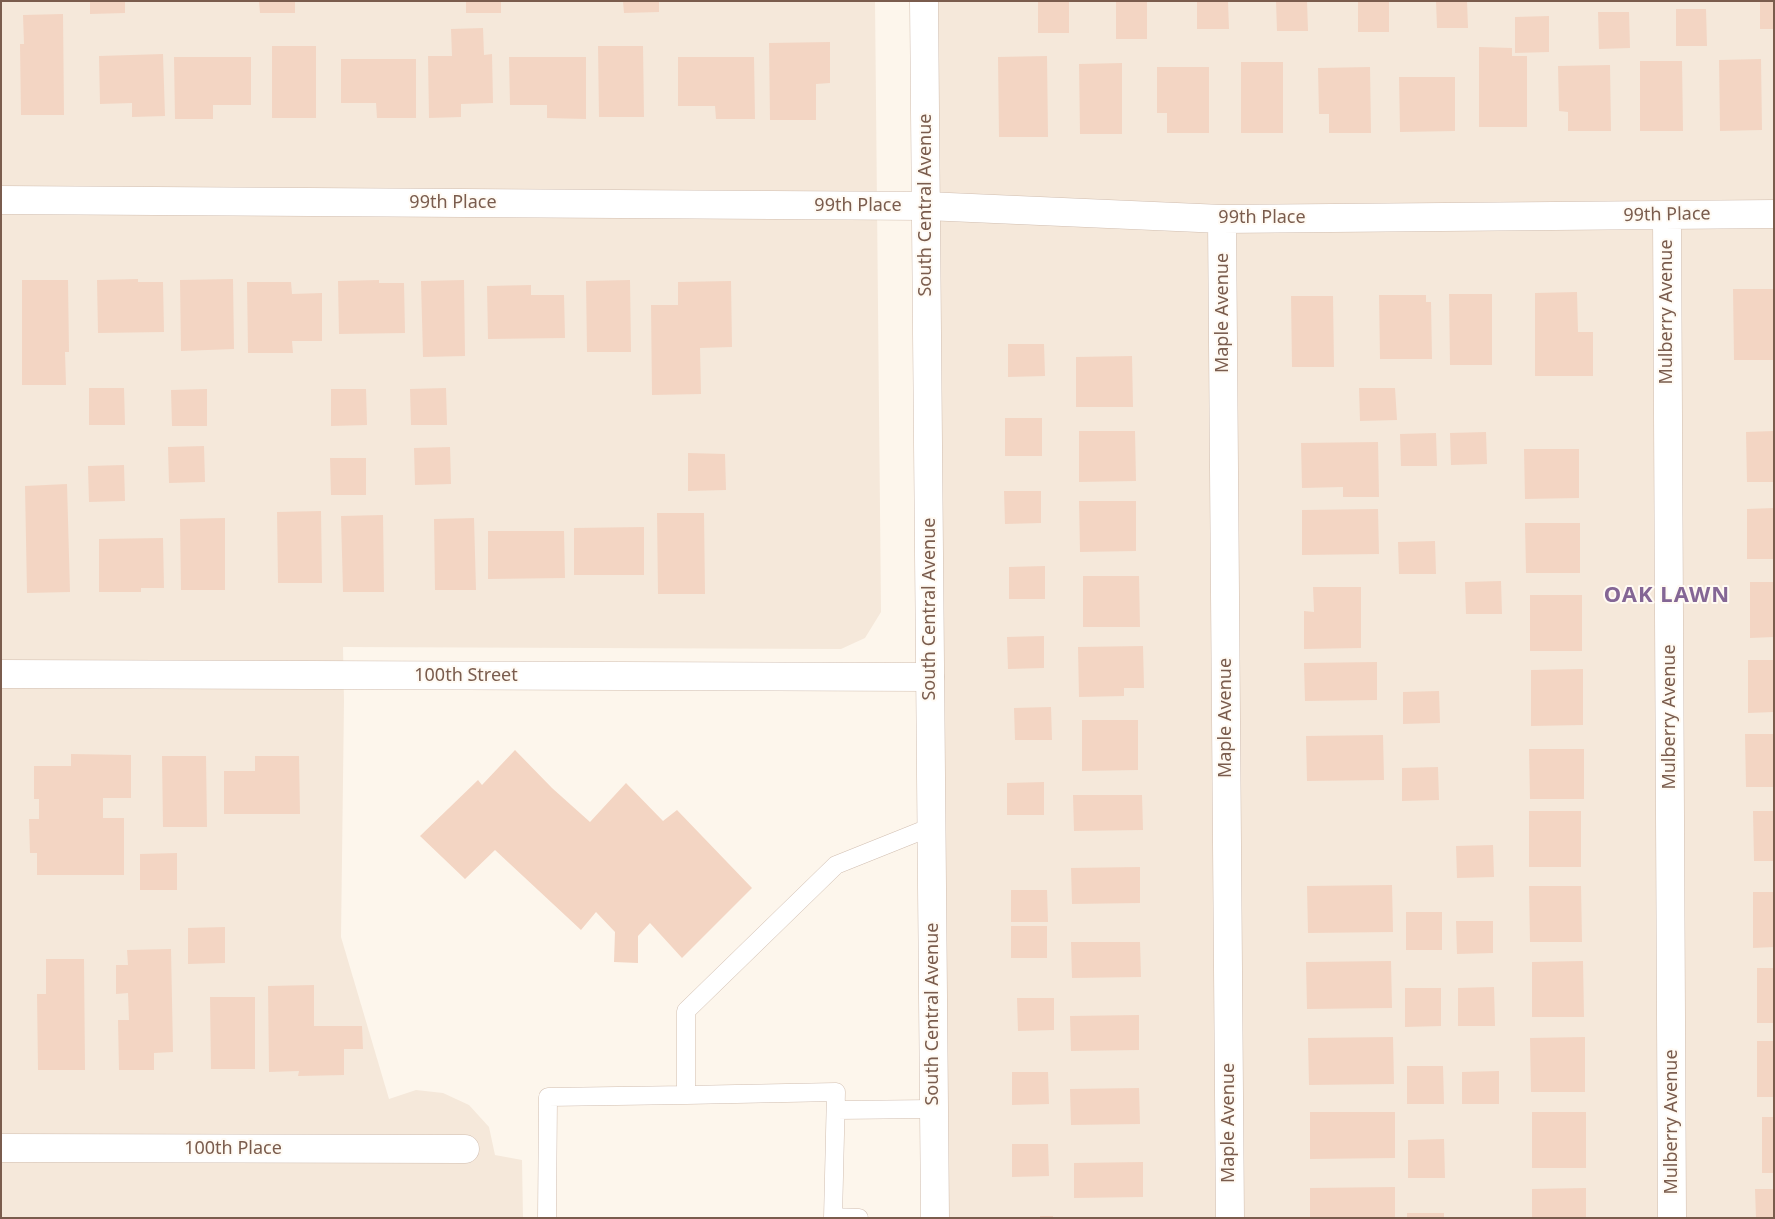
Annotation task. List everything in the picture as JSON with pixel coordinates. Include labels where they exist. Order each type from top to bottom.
[{"type":"street","name":"South Central Avenue","points":[[924,1],[934,1218]]},
{"type":"street","name":"99th Place","points":[[1,200],[926,206],[1222,219],[1774,214]]},
{"type":"street","name":"Mulberry Avenue","points":[[1667,216],[1672,1218]]},
{"type":"street","name":"Maple Avenue","points":[[1222,219],[1230,1218]]},
{"type":"street","name":"100th Street","points":[[1,674],[930,677]]},
{"type":"street","name":"100th Place","points":[[1,1148],[465,1149]]},
{"type":"lane","points":[[686,1095],[686,1011],[836,865],[931,827]]},
{"type":"lane","points":[[547,1218],[548,1097],[836,1092],[833,1218],[858,1218]]},
{"type":"lane","points":[[836,1110],[934,1109]]},
{"type":"shaded area","points":[[1,1],[875,1],[881,612],[865,638],[841,649],[343,647],[341,937],[389,1099],[416,1090],[443,1093],[469,1105],[489,1127],[495,1155],[522,1160],[523,1218],[1,1218]]},
{"type":"shaded area","points":[[924,1],[1774,1],[1774,1218],[935,1218]]},
{"type":"building","points":[[90,1],[125,1],[125,13],[90,14]]},
{"type":"building","points":[[259,1],[295,1],[295,13],[260,13]]},
{"type":"building","points":[[466,1],[501,1],[501,13],[466,13]]},
{"type":"building","points":[[623,1],[659,1],[659,12],[624,13]]},
{"type":"building","points":[[1038,1],[1069,1],[1069,33],[1038,33]]},
{"type":"building","points":[[1197,1],[1228,1],[1229,29],[1197,29]]},
{"type":"building","points":[[1276,1],[1307,1],[1308,31],[1277,31]]},
{"type":"building","points":[[1358,1],[1389,1],[1389,32],[1358,32]]},
{"type":"building","points":[[1436,1],[1467,1],[1468,28],[1437,28]]},
{"type":"building","points":[[1760,1],[1774,1],[1774,29],[1760,29]]},
{"type":"building","points":[[1116,2],[1147,2],[1147,39],[1116,39]]},
{"type":"building","points":[[1676,9],[1706,9],[1707,46],[1676,46]]},
{"type":"building","points":[[1598,12],[1629,12],[1630,48],[1599,49]]},
{"type":"building","points":[[63,14],[64,115],[21,115],[20,44],[24,44],[23,15]]},
{"type":"building","points":[[1549,16],[1549,52],[1515,53],[1515,17]]},
{"type":"building","points":[[483,28],[484,55],[492,54],[493,103],[461,104],[461,117],[429,118],[428,56],[452,56],[451,29]]},
{"type":"building","points":[[830,42],[830,83],[816,84],[816,120],[770,120],[769,43]]},
{"type":"building","points":[[272,46],[316,46],[316,118],[272,118]]},
{"type":"building","points":[[598,46],[643,46],[644,117],[599,117]]},
{"type":"building","points":[[1479,47],[1512,48],[1512,56],[1527,56],[1527,127],[1479,127]]},
{"type":"building","points":[[163,54],[165,116],[132,117],[132,103],[100,104],[99,56]]},
{"type":"building","points":[[1047,56],[1048,137],[999,137],[998,57]]},
{"type":"building","points":[[174,57],[251,57],[251,105],[213,105],[213,119],[175,119]]},
{"type":"building","points":[[509,57],[586,57],[586,119],[547,118],[547,105],[510,105]]},
{"type":"building","points":[[678,57],[754,57],[755,119],[716,119],[715,106],[678,106]]},
{"type":"building","points":[[341,59],[416,59],[416,118],[377,118],[376,103],[341,103]]},
{"type":"building","points":[[1761,59],[1762,130],[1720,131],[1719,60]]},
{"type":"building","points":[[1640,61],[1682,61],[1683,131],[1640,131]]},
{"type":"building","points":[[1241,62],[1283,62],[1283,133],[1241,133]]},
{"type":"building","points":[[1122,63],[1122,134],[1080,134],[1079,64]]},
{"type":"building","points":[[1610,65],[1611,131],[1568,131],[1568,112],[1559,111],[1558,66]]},
{"type":"building","points":[[1157,67],[1209,67],[1209,133],[1167,133],[1167,113],[1157,113]]},
{"type":"building","points":[[1370,67],[1371,133],[1329,133],[1329,114],[1319,114],[1318,68]]},
{"type":"building","points":[[1399,77],[1455,77],[1455,131],[1400,132]]},
{"type":"building","points":[[138,279],[138,282],[163,282],[164,332],[98,333],[97,280]]},
{"type":"building","points":[[233,279],[234,349],[181,351],[180,280]]},
{"type":"building","points":[[22,280],[68,280],[69,352],[65,352],[66,385],[22,385]]},
{"type":"building","points":[[379,280],[379,283],[404,283],[405,333],[339,334],[338,281]]},
{"type":"building","points":[[464,280],[465,356],[423,357],[421,281]]},
{"type":"building","points":[[630,280],[631,352],[587,352],[586,281]]},
{"type":"building","points":[[731,281],[732,347],[700,348],[701,394],[652,395],[651,305],[678,305],[678,282]]},
{"type":"building","points":[[247,282],[291,282],[292,294],[322,293],[322,341],[292,341],[293,353],[248,353]]},
{"type":"building","points":[[531,285],[531,295],[564,295],[565,338],[488,339],[487,286]]},
{"type":"building","points":[[1733,289],[1774,289],[1774,360],[1734,360]]},
{"type":"building","points":[[1577,292],[1578,332],[1593,332],[1593,376],[1535,376],[1535,293]]},
{"type":"building","points":[[1449,294],[1492,294],[1492,365],[1450,365]]},
{"type":"building","points":[[1379,295],[1426,295],[1426,302],[1431,302],[1432,359],[1380,359]]},
{"type":"building","points":[[1291,296],[1333,296],[1334,367],[1292,367]]},
{"type":"building","points":[[1008,344],[1044,344],[1045,376],[1008,377]]},
{"type":"building","points":[[1132,356],[1133,407],[1076,407],[1076,357]]},
{"type":"building","points":[[89,388],[124,388],[125,425],[89,425]]},
{"type":"building","points":[[446,388],[447,425],[411,425],[410,389]]},
{"type":"building","points":[[1359,388],[1395,388],[1397,420],[1360,421]]},
{"type":"building","points":[[207,389],[207,426],[172,426],[171,390]]},
{"type":"building","points":[[331,389],[366,389],[367,425],[331,426]]},
{"type":"building","points":[[1005,418],[1042,418],[1042,456],[1005,456]]},
{"type":"building","points":[[1079,431],[1135,431],[1136,481],[1079,482]]},
{"type":"building","points":[[1774,431],[1774,482],[1747,482],[1746,432]]},
{"type":"building","points":[[1486,432],[1487,464],[1451,465],[1450,433]]},
{"type":"building","points":[[1436,433],[1437,466],[1401,466],[1400,434]]},
{"type":"building","points":[[1378,442],[1379,497],[1343,497],[1343,487],[1302,488],[1301,443]]},
{"type":"building","points":[[204,446],[205,482],[169,483],[168,447]]},
{"type":"building","points":[[450,447],[451,484],[415,485],[414,448]]},
{"type":"building","points":[[1524,449],[1579,449],[1579,498],[1525,499]]},
{"type":"building","points":[[688,453],[725,454],[726,490],[688,491]]},
{"type":"building","points":[[330,458],[366,458],[366,495],[331,495]]},
{"type":"building","points":[[124,465],[125,501],[89,502],[88,466]]},
{"type":"building","points":[[67,484],[70,592],[27,593],[25,486]]},
{"type":"building","points":[[1004,491],[1041,491],[1041,523],[1005,524]]},
{"type":"building","points":[[1079,501],[1136,501],[1136,551],[1080,552]]},
{"type":"building","points":[[1774,508],[1774,559],[1747,559],[1747,509]]},
{"type":"building","points":[[1378,509],[1379,554],[1302,555],[1302,510]]},
{"type":"building","points":[[321,511],[322,583],[278,583],[277,512]]},
{"type":"building","points":[[657,513],[704,513],[705,594],[658,594]]},
{"type":"building","points":[[383,515],[384,592],[343,592],[341,516]]},
{"type":"building","points":[[225,518],[225,590],[181,590],[180,519]]},
{"type":"building","points":[[474,518],[476,590],[435,590],[434,519]]},
{"type":"building","points":[[1525,523],[1580,523],[1580,573],[1526,573]]},
{"type":"building","points":[[644,527],[644,575],[574,575],[574,528]]},
{"type":"building","points":[[488,531],[564,531],[565,578],[488,579]]},
{"type":"building","points":[[163,538],[164,588],[141,588],[141,592],[99,592],[99,539]]},
{"type":"building","points":[[1435,541],[1436,574],[1399,574],[1398,542]]},
{"type":"building","points":[[1045,566],[1045,599],[1009,599],[1009,567]]},
{"type":"building","points":[[1083,576],[1139,576],[1140,627],[1083,627]]},
{"type":"building","points":[[1501,581],[1502,614],[1466,614],[1465,582]]},
{"type":"building","points":[[1750,582],[1774,582],[1774,637],[1750,638]]},
{"type":"building","points":[[1313,587],[1361,587],[1361,648],[1304,649],[1304,611],[1314,612]]},
{"type":"building","points":[[1530,595],[1582,595],[1582,651],[1530,651]]},
{"type":"building","points":[[1044,636],[1044,668],[1008,669],[1007,637]]},
{"type":"building","points":[[1143,646],[1144,688],[1124,688],[1124,696],[1079,697],[1078,647]]},
{"type":"building","points":[[1748,660],[1774,660],[1774,712],[1748,713]]},
{"type":"building","points":[[1377,662],[1377,700],[1305,701],[1304,663]]},
{"type":"building","points":[[1583,669],[1583,725],[1531,726],[1531,670]]},
{"type":"building","points":[[1439,691],[1440,723],[1403,724],[1403,692]]},
{"type":"building","points":[[1051,707],[1052,740],[1015,740],[1014,708]]},
{"type":"building","points":[[1082,720],[1138,720],[1138,770],[1082,771]]},
{"type":"building","points":[[1745,734],[1774,734],[1774,787],[1746,787]]},
{"type":"building","points":[[1383,735],[1384,780],[1307,781],[1306,736]]},
{"type":"building","points":[[1529,749],[1584,749],[1584,799],[1530,799]]},
{"type":"building","points":[[515,750],[552,788],[590,822],[626,783],[663,821],[677,810],[752,888],[682,958],[650,923],[638,936],[638,963],[614,962],[615,932],[596,912],[581,930],[495,850],[465,879],[420,836],[478,780],[482,785]]},
{"type":"building","points":[[71,754],[131,755],[131,798],[103,798],[103,818],[124,818],[124,875],[37,875],[37,853],[30,853],[29,819],[39,819],[39,799],[34,799],[34,766],[71,766]]},
{"type":"building","points":[[162,756],[206,756],[207,827],[163,827]]},
{"type":"building","points":[[255,756],[299,756],[300,814],[224,814],[224,771],[255,771]]},
{"type":"building","points":[[1438,767],[1439,800],[1402,801],[1402,768]]},
{"type":"building","points":[[1044,782],[1044,815],[1007,815],[1007,783]]},
{"type":"building","points":[[1073,795],[1142,795],[1143,830],[1074,831]]},
{"type":"building","points":[[1529,811],[1581,811],[1581,867],[1529,867]]},
{"type":"building","points":[[1753,811],[1774,811],[1774,861],[1754,861]]},
{"type":"building","points":[[1493,845],[1494,877],[1457,878],[1456,846]]},
{"type":"building","points":[[177,853],[177,890],[140,890],[140,854]]},
{"type":"building","points":[[1140,867],[1140,903],[1072,904],[1071,868]]},
{"type":"building","points":[[1392,885],[1393,932],[1308,933],[1307,886]]},
{"type":"building","points":[[1529,886],[1581,886],[1582,942],[1530,942]]},
{"type":"building","points":[[1011,890],[1047,890],[1048,922],[1011,922]]},
{"type":"building","points":[[1753,892],[1774,892],[1774,947],[1753,948]]},
{"type":"building","points":[[1406,912],[1442,912],[1442,950],[1406,950]]},
{"type":"building","points":[[1456,921],[1493,921],[1493,953],[1457,954]]},
{"type":"building","points":[[1011,926],[1047,926],[1047,958],[1011,958]]},
{"type":"building","points":[[225,927],[225,963],[188,964],[188,928]]},
{"type":"building","points":[[1071,942],[1140,942],[1141,977],[1072,978]]},
{"type":"building","points":[[171,949],[173,1052],[154,1053],[154,1070],[119,1070],[118,1020],[129,1020],[128,993],[116,994],[116,965],[128,965],[127,950]]},
{"type":"building","points":[[46,959],[84,959],[85,1070],[38,1070],[37,994],[46,994]]},
{"type":"building","points":[[1391,961],[1392,1008],[1307,1009],[1306,962]]},
{"type":"building","points":[[1583,961],[1584,1017],[1532,1017],[1532,962]]},
{"type":"building","points":[[1757,968],[1774,968],[1774,1023],[1757,1023]]},
{"type":"building","points":[[314,985],[314,1026],[362,1026],[363,1049],[344,1049],[344,1075],[298,1076],[299,1071],[269,1072],[268,986]]},
{"type":"building","points":[[1494,987],[1495,1026],[1458,1026],[1458,988]]},
{"type":"building","points":[[1405,988],[1441,988],[1441,1026],[1405,1027]]},
{"type":"building","points":[[210,997],[255,997],[255,1069],[211,1069]]},
{"type":"building","points":[[1017,998],[1054,998],[1054,1030],[1018,1031]]},
{"type":"building","points":[[1139,1015],[1139,1050],[1071,1051],[1070,1016]]},
{"type":"building","points":[[1393,1037],[1394,1084],[1309,1085],[1308,1038]]},
{"type":"building","points":[[1585,1037],[1585,1092],[1531,1092],[1530,1038]]},
{"type":"building","points":[[1757,1041],[1774,1041],[1774,1097],[1757,1097]]},
{"type":"building","points":[[1407,1066],[1443,1066],[1444,1104],[1407,1104]]},
{"type":"building","points":[[1499,1071],[1499,1104],[1462,1104],[1462,1072]]},
{"type":"building","points":[[1012,1072],[1048,1072],[1049,1104],[1012,1105]]},
{"type":"building","points":[[1139,1088],[1140,1124],[1071,1125],[1070,1089]]},
{"type":"building","points":[[1310,1112],[1395,1112],[1395,1158],[1310,1159]]},
{"type":"building","points":[[1532,1112],[1586,1112],[1586,1168],[1532,1168]]},
{"type":"building","points":[[1762,1117],[1774,1117],[1774,1173],[1762,1173]]},
{"type":"building","points":[[1444,1139],[1445,1178],[1408,1178],[1408,1140]]},
{"type":"building","points":[[1012,1144],[1048,1144],[1049,1176],[1012,1177]]},
{"type":"building","points":[[1143,1162],[1143,1197],[1074,1198],[1074,1163]]},
{"type":"building","points":[[1395,1187],[1395,1218],[1310,1218],[1310,1188]]},
{"type":"building","points":[[1586,1188],[1586,1218],[1532,1218],[1532,1189]]},
{"type":"building","points":[[1755,1189],[1774,1189],[1774,1218],[1756,1218]]},
{"type":"building","points":[[1407,1213],[1444,1213],[1444,1218],[1407,1218]]},
{"type":"building","points":[[1040,1216],[1053,1216],[1053,1218],[1040,1218]]},
{"type":"district","name":"OAK LAWN","points":[[1667,596]]}]
